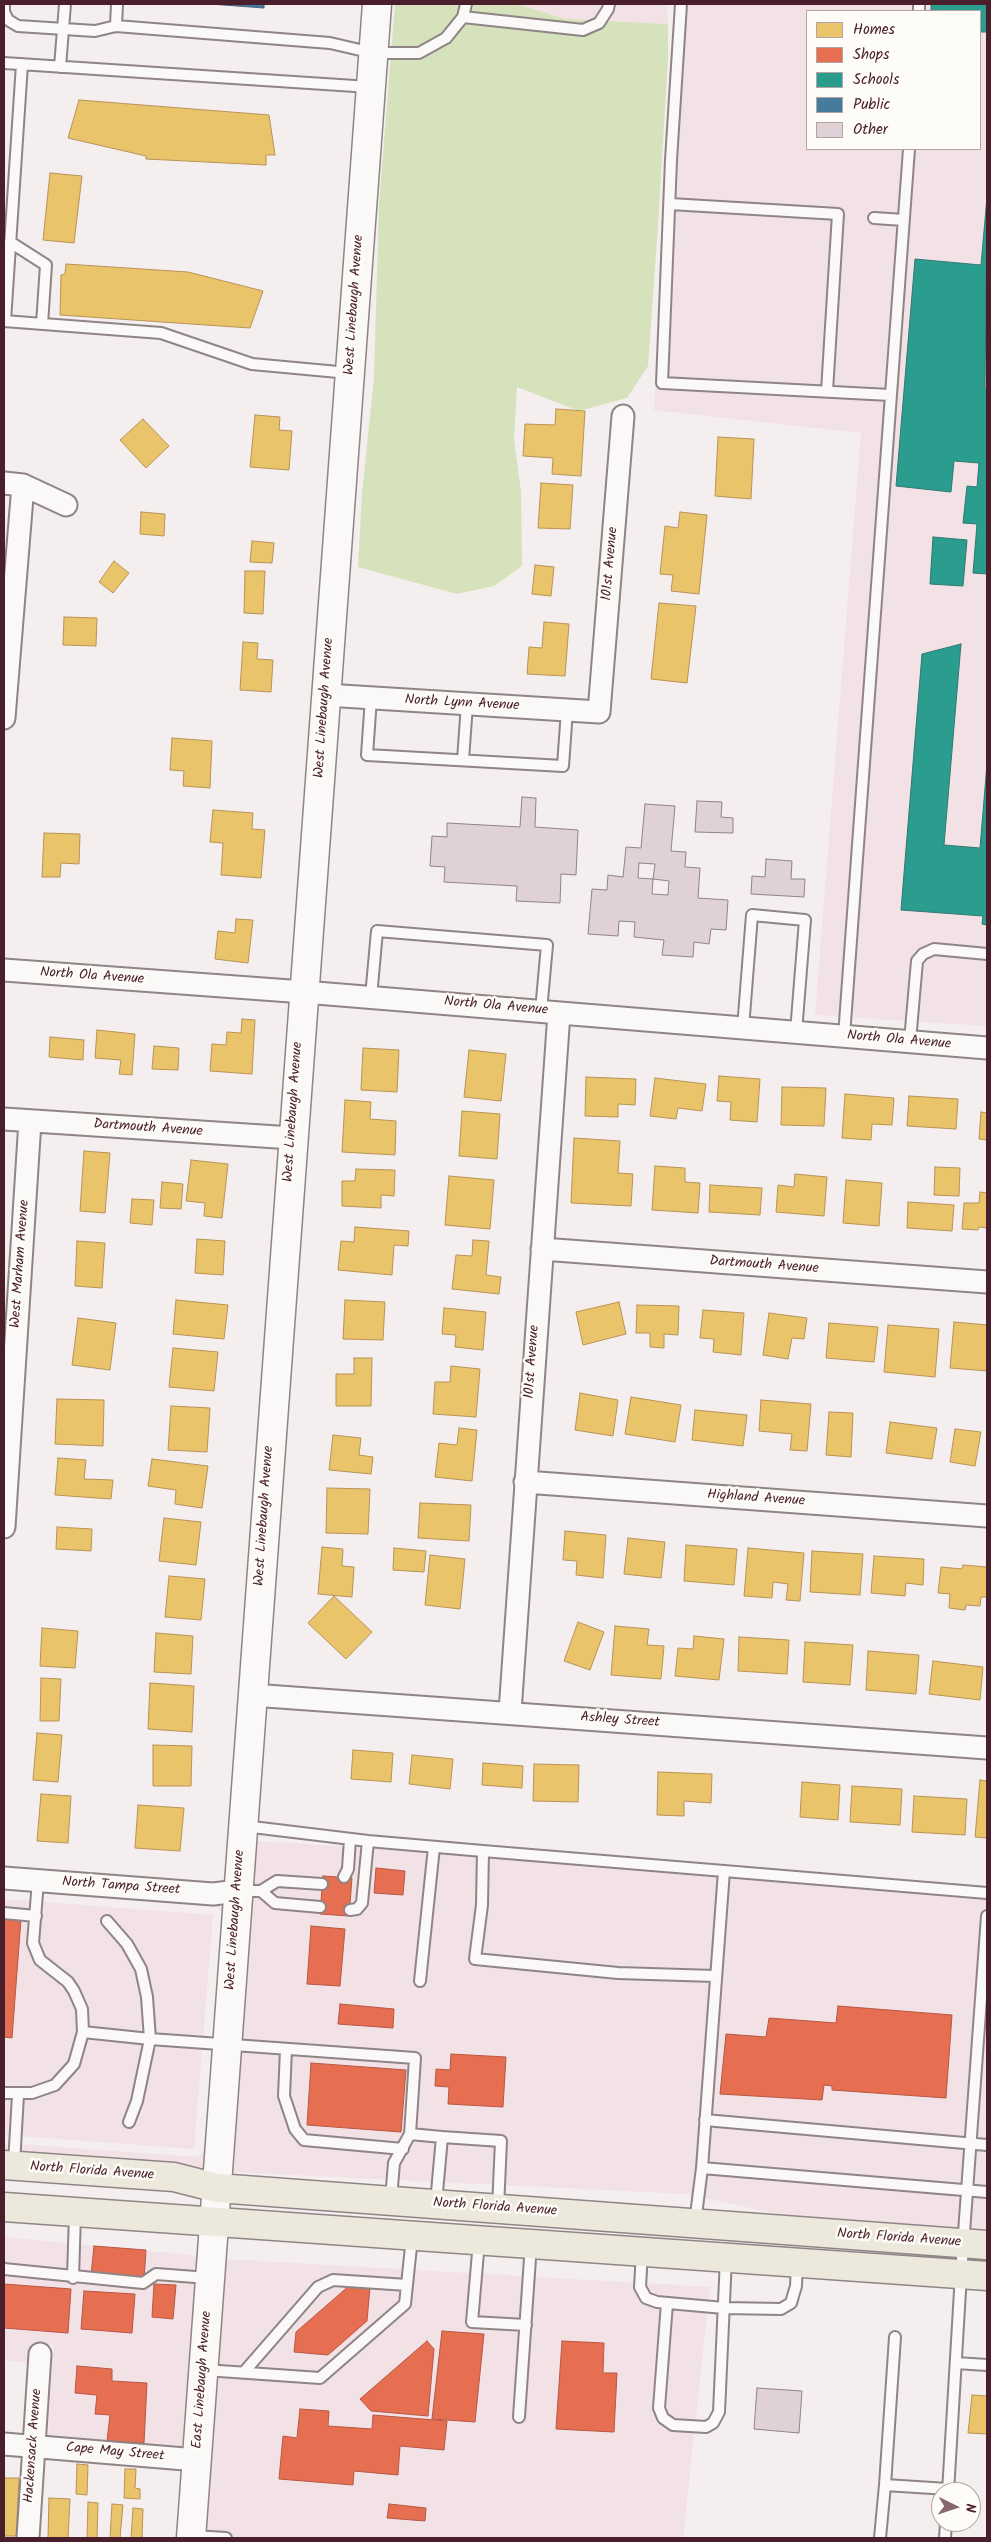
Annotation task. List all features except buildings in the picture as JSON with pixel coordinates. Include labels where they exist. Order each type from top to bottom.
[{"type":"main road","name":"North Florida Avenue","points":[[9,2166],[174,2178],[217,2188],[975,2244]]},
{"type":"main road","points":[[4,2207],[974,2275]]},
{"type":"main road","points":[[654,2252],[667,2221]]},
{"type":"street","name":"West Linebaugh Avenue","points":[[215,2221],[227,2044],[250,1891],[243,1826],[292,1138],[377,4]]},
{"type":"street","name":"101st Avenue","points":[[599,712],[623,416]]},
{"type":"street","points":[[4,718],[14,484],[66,505]]},
{"type":"street","name":"North Lynn Avenue","points":[[326,695],[599,712]]},
{"type":"street","name":"North Ola Avenue","points":[[4,970],[371,997],[987,1048]]},
{"type":"street","name":"101st Avenue","points":[[510,1712],[542,1249],[550,1012]]},
{"type":"street","name":"Dartmouth Avenue","points":[[4,1119],[292,1138]]},
{"type":"street","name":"West Marham Avenue","points":[[4,1527],[9,1370],[30,1121]]},
{"type":"street","name":"Dartmouth Avenue","points":[[542,1249],[987,1282]]},
{"type":"street","name":"Highland Avenue","points":[[525,1482],[987,1516]]},
{"type":"street","name":"Ashley Street","points":[[252,1695],[510,1712],[987,1748]]},
{"type":"street","name":"North Tampa Street","points":[[4,1878],[213,1894],[250,1891]]},
{"type":"street","name":"East Linebaugh Avenue","points":[[191,2537],[215,2221]]},
{"type":"street","name":"Hackensack Avenue","points":[[28,2538],[40,2354]]},
{"type":"street","name":"Cape May Street","points":[[4,2444],[197,2460]]},
{"type":"lane","points":[[4,4],[4,12],[8,20],[18,26],[95,31],[116,26],[330,43],[373,53],[419,53],[446,38],[463,17],[466,4]]},
{"type":"lane","points":[[60,67],[65,4]]},
{"type":"lane","points":[[116,26],[117,4]]},
{"type":"lane","points":[[463,17],[583,30],[599,23],[609,4]]},
{"type":"lane","points":[[681,4],[662,383],[890,395]]},
{"type":"lane","points":[[4,63],[371,88]]},
{"type":"lane","points":[[22,64],[4,321],[161,333],[252,364],[350,373]]},
{"type":"lane","points":[[844,1036],[909,150]]},
{"type":"lane","points":[[670,204],[838,214],[827,391]]},
{"type":"lane","points":[[874,218],[904,220]]},
{"type":"lane","points":[[10,242],[46,265],[42,324]]},
{"type":"lane","points":[[372,698],[368,755],[563,766],[567,710]]},
{"type":"lane","points":[[463,760],[467,704]]},
{"type":"lane","points":[[743,1028],[752,915],[805,920],[796,1032]]},
{"type":"lane","points":[[371,997],[377,931],[547,945],[550,1012]]},
{"type":"lane","points":[[910,1042],[917,961],[923,954],[934,949],[987,954]]},
{"type":"lane","points":[[243,1826],[434,1847],[987,1893]]},
{"type":"lane","points":[[344,1878],[348,1870],[350,1838]]},
{"type":"lane","points":[[350,1910],[357,1908],[362,1903],[368,1841]]},
{"type":"lane","points":[[420,1981],[434,1847]]},
{"type":"lane","points":[[483,1851],[482,1905],[475,1959],[618,1973],[715,1976]]},
{"type":"lane","points":[[695,2223],[702,2168],[724,1871]]},
{"type":"lane","points":[[4,2093],[18,2095],[45,2090],[62,2080],[74,2064],[83,2032],[82,2009],[74,1991],[68,1982],[40,1960],[33,1944],[38,1881]]},
{"type":"lane","points":[[250,1891],[277,1881],[322,1884]]},
{"type":"lane","points":[[250,1891],[275,1903],[320,1908]]},
{"type":"lane","points":[[4,1914],[36,1916]]},
{"type":"lane","points":[[949,2482],[956,2363],[974,2275],[975,2244],[967,2191],[987,1916]]},
{"type":"lane","points":[[107,1921],[127,1944],[141,1969],[147,1997],[150,2039],[138,2101],[129,2122]]},
{"type":"lane","points":[[83,2032],[150,2039],[415,2058],[410,2134],[394,2163],[391,2201]]},
{"type":"lane","points":[[286,2049],[284,2096],[295,2129],[304,2140],[403,2149]]},
{"type":"lane","points":[[9,2166],[18,2095]]},
{"type":"lane","points":[[705,2120],[987,2145]]},
{"type":"lane","points":[[410,2134],[501,2141],[498,2209]]},
{"type":"lane","points":[[436,2204],[442,2137]]},
{"type":"lane","points":[[702,2168],[987,2192]]},
{"type":"lane","points":[[73,2278],[75,2212]]},
{"type":"lane","points":[[204,2370],[320,2378],[405,2304],[412,2235]]},
{"type":"lane","points":[[479,2240],[472,2322],[526,2325]]},
{"type":"lane","points":[[520,2417],[531,2244]]},
{"type":"lane","points":[[654,2252],[640,2287],[646,2298],[667,2303],[724,2308],[781,2308],[791,2303],[796,2286],[797,2263]]},
{"type":"lane","points":[[667,2303],[659,2408],[662,2418],[673,2425],[706,2427],[713,2423],[719,2412],[726,2258]]},
{"type":"lane","points":[[4,2269],[36,2271],[73,2278],[143,2283],[156,2274],[211,2279]]},
{"type":"lane","points":[[244,2372],[318,2287],[333,2280],[407,2285]]},
{"type":"lane","points":[[880,2538],[895,2337]]},
{"type":"lane","points":[[956,2363],[987,2365]]},
{"type":"lane","points":[[885,2485],[931,2489]]},
{"type":"lane","points":[[191,2537],[226,2538]]},
{"type":"shaded area","points":[[517,4],[667,4],[668,24],[565,19]]},
{"type":"shaded area","points":[[685,4],[987,4],[987,1026],[815,1015],[861,433],[654,410]]},
{"type":"shaded area","points":[[255,1841],[987,1886],[987,2233],[810,2221],[686,2194],[230,2172]]},
{"type":"shaded area","points":[[4,1888],[226,1905],[207,2171],[4,2155],[4,2143],[197,2157],[202,2154],[204,2150],[223,1916],[221,1911],[216,1907],[4,1890]]},
{"type":"shaded area","points":[[4,1899],[213,1915],[194,2149],[4,2135]]},
{"type":"shaded area","points":[[4,2237],[201,2256],[187,2449],[48,2437],[53,2345],[30,2344],[29,2363],[4,2360]]},
{"type":"shaded area","points":[[224,2259],[710,2287],[683,2538],[203,2538]]},
{"type":"green space","points":[[395,4],[517,4],[565,19],[668,24],[668,57],[648,366],[627,398],[579,411],[517,387],[514,439],[521,492],[522,566],[494,586],[457,594],[358,567],[362,494],[374,378],[379,204]]}]
